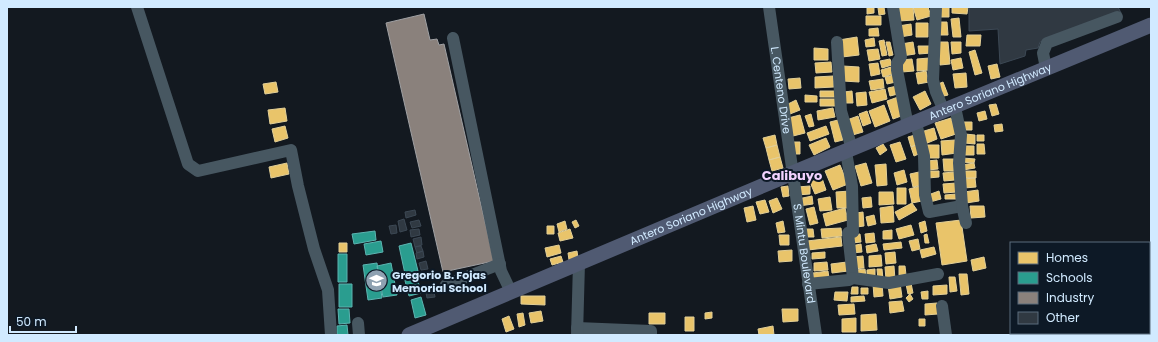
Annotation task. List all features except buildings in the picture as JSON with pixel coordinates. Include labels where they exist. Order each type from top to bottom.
[{"type":"main road","name":"Antero Soriano Highway","points":[[409,335],[793,172],[950,109],[1151,25]]},
{"type":"street","points":[[137,7],[188,164],[198,171],[291,150],[298,186],[314,249],[328,290],[331,335]]},
{"type":"street","name":"L. Centeno Drive","points":[[769,7],[793,172]]},
{"type":"street","points":[[893,7],[901,57],[897,63],[897,70],[912,124],[924,156],[925,194],[929,212],[962,206]]},
{"type":"street","points":[[936,7],[933,80],[936,92],[950,109],[962,135],[959,164],[962,206],[966,223]]},
{"type":"street","points":[[1046,68],[1043,53],[1047,43],[1117,17]]},
{"type":"street","points":[[453,38],[500,264],[511,292]]},
{"type":"street","points":[[837,42],[841,111],[849,150],[852,186],[853,232],[848,233],[852,278]]},
{"type":"street","name":"S. Mintu Boulevard","points":[[793,172],[816,335]]},
{"type":"street","points":[[579,263],[577,331],[651,331],[651,335]]},
{"type":"street","points":[[446,285],[500,264]]},
{"type":"street","points":[[808,284],[849,280],[852,278],[889,283],[938,274]]},
{"type":"street","points":[[942,306],[946,335]]},
{"type":"place","name":"Gregorio B. Fojas Memorial School","points":[[377,281]]},
{"type":"district","name":"Calibuyo","points":[[792,175]]}]
